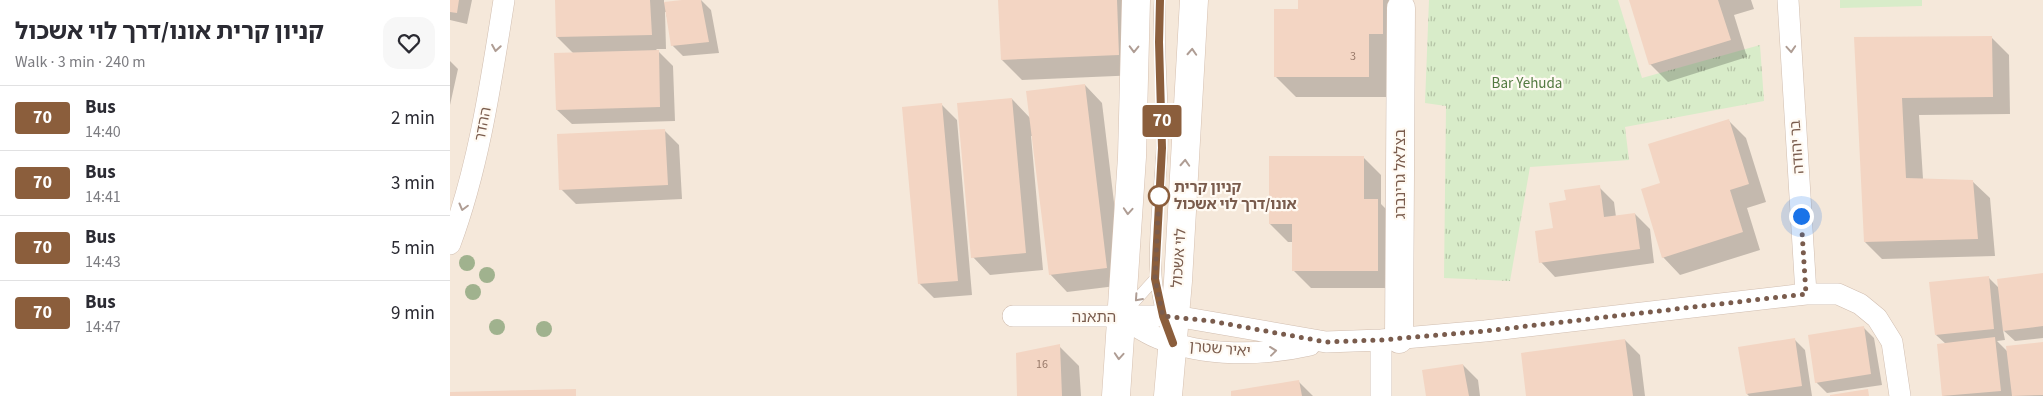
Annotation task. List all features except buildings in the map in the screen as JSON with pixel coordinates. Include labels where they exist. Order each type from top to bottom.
[{"type":"main road","points":[[1116,396],[1132,157],[1136,0]]},
{"type":"main road","name":"לוי אשכול","points":[[1168,396],[1173,343],[1169,316],[1194,0]]},
{"type":"main road","name":"בצלאל גרינברג","points":[[1390,340],[1401,8]]},
{"type":"street","name":"ההדר","points":[[450,244],[460,217],[481,138],[504,0]]},
{"type":"street","name":"בר יהודה","points":[[1788,0],[1806,294]]},
{"type":"street","name":"יאיר שטרן","points":[[1121,317],[1145,332],[1173,343],[1209,351],[1261,352],[1298,348],[1326,342],[1390,340],[1806,294],[1838,294],[1860,304],[1877,318],[1892,342],[1900,396]]},
{"type":"street","name":"התאנה","points":[[1013,316],[1169,316]]},
{"type":"street","name":"יאיר שטרן","points":[[1169,316],[1326,342]]},
{"type":"street","points":[[1381,396],[1390,340]]},
{"type":"lane","points":[[1160,0],[1159,42],[1162,148],[1155,279],[1169,316]]},
{"type":"lane","points":[[1121,317],[1155,279]]},
{"type":"shaded area","points":[[450,0],[2043,0],[2043,396],[450,396]]},
{"type":"green space","name":"Bar Yehuda","points":[[1429,0],[1618,0],[1642,78],[1760,45],[1764,101],[1625,127],[1629,160],[1530,167],[1510,281],[1444,278],[1446,106],[1425,103]]},
{"type":"green space","points":[[1840,0],[1922,0],[1922,6],[1840,8]]},
{"type":"bus line","name":"70","points":[[1160,0],[1159,42],[1162,148],[1155,279],[1163,316],[1173,343]]},
{"type":"place","name":"קניון קרית אונו/דרך לוי אשכול","points":[[1159,196]]},
{"type":"route","points":[[1159,196],[1155,279],[1163,316],[1211,321],[1326,342],[1381,340],[1465,333],[1806,294],[1801,216]]}]
